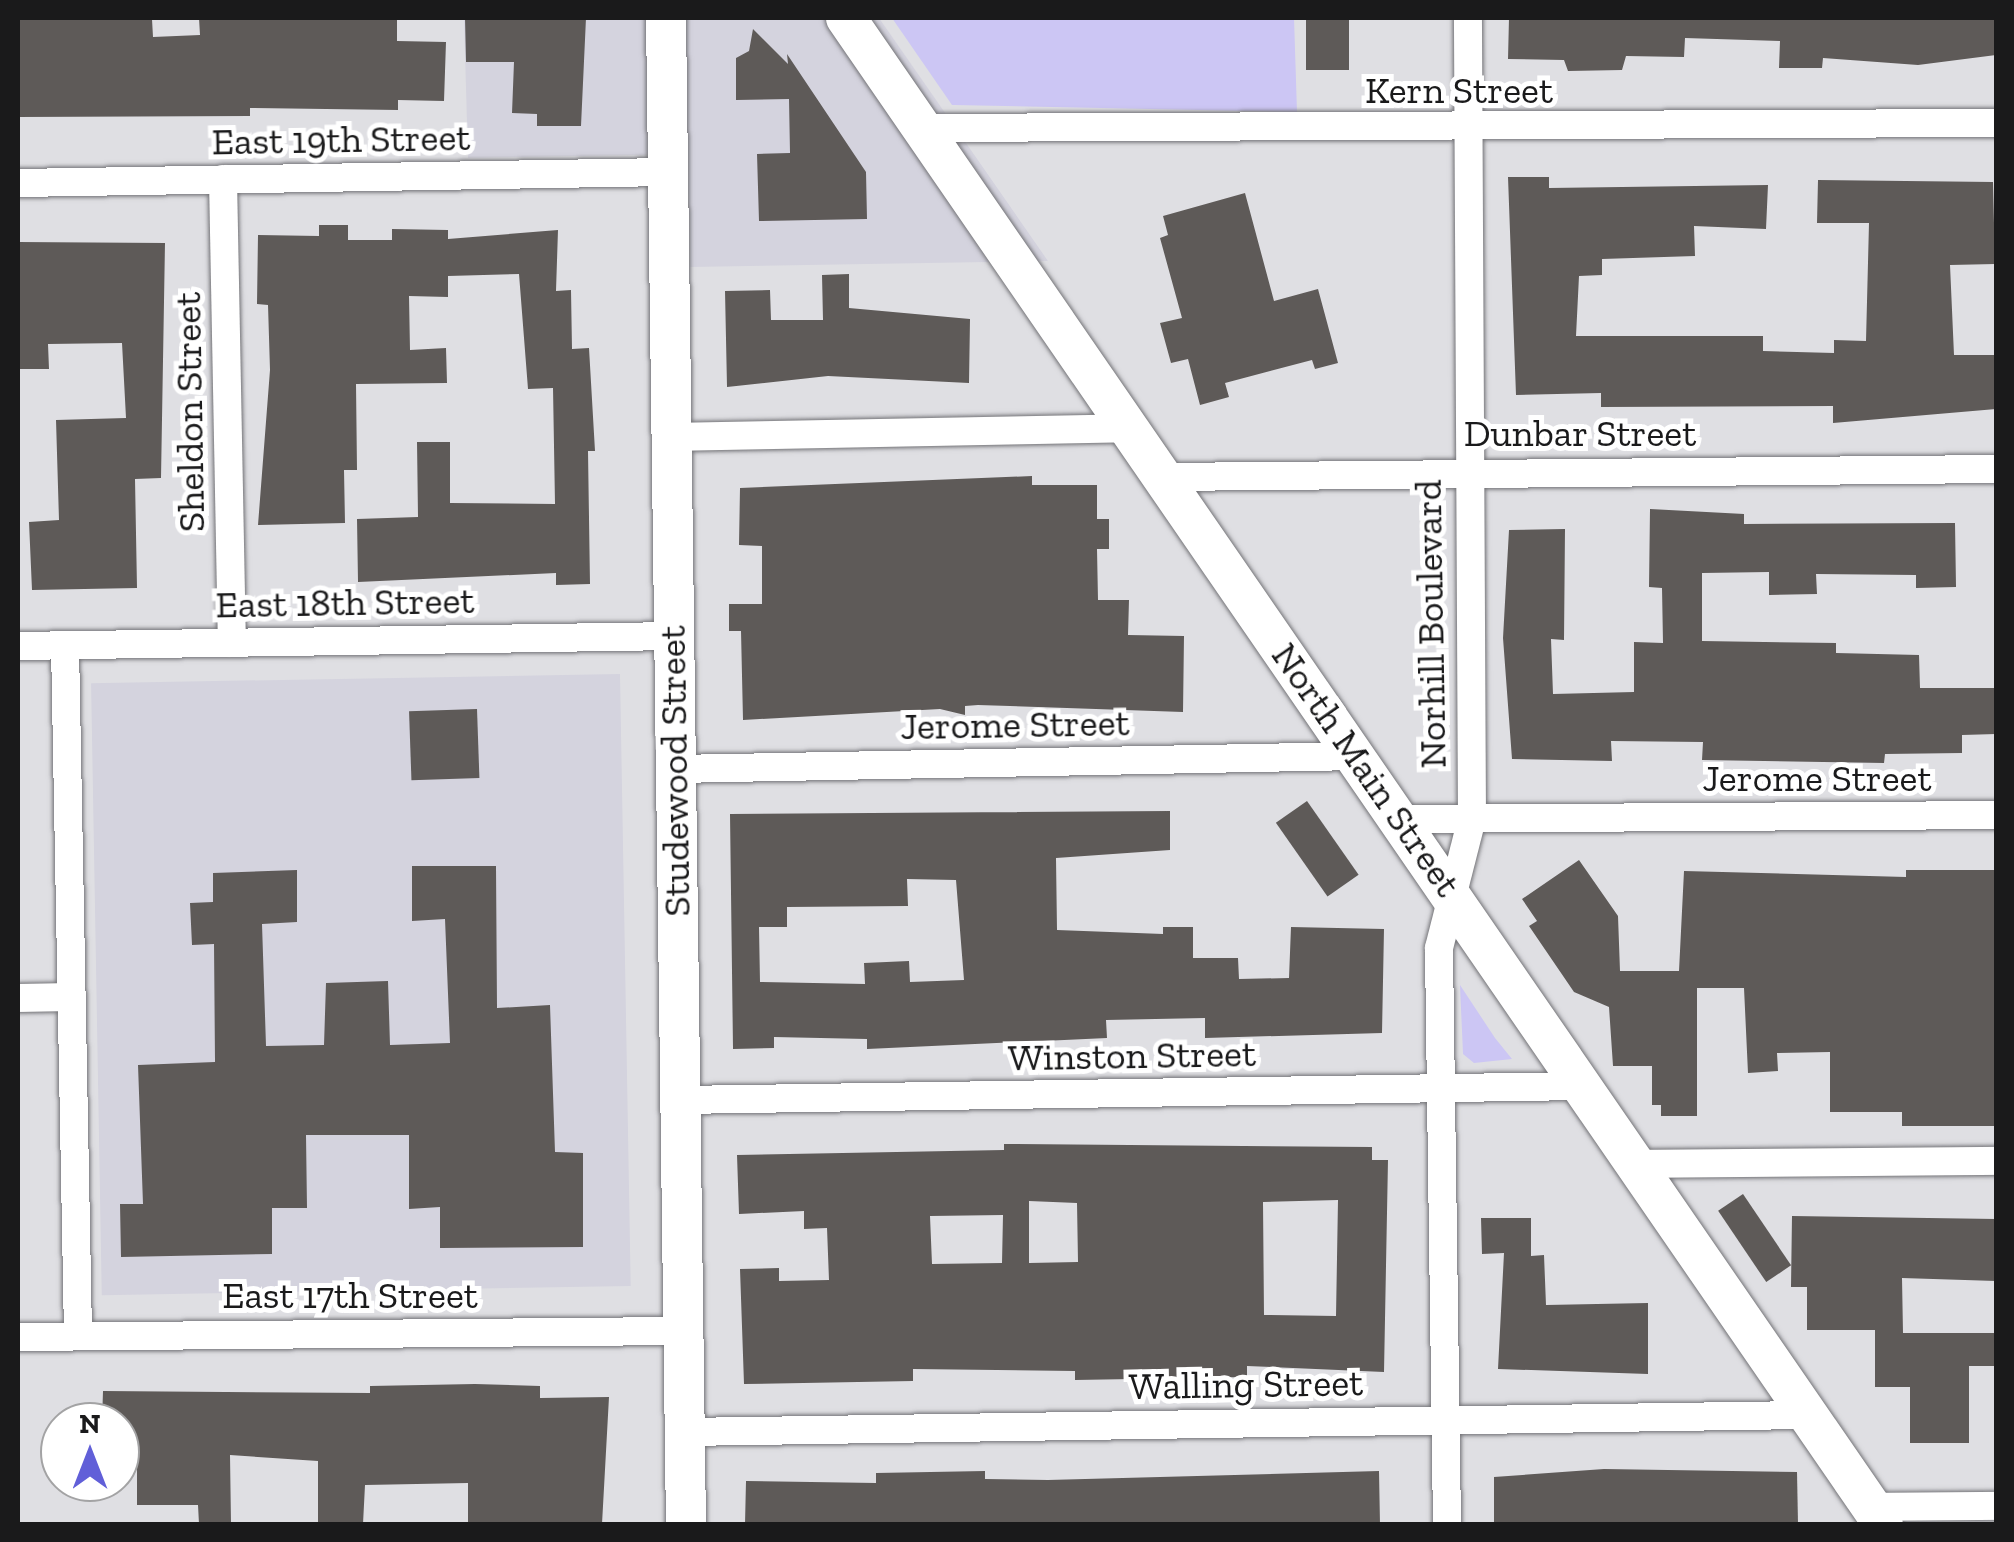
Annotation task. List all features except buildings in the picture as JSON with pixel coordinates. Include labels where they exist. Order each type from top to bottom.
[{"type":"main road","name":"Studewood Street","points":[[666,18],[686,1524]]},
{"type":"main road","name":"North Main Street","points":[[846,18],[1585,1086],[1877,1516]]},
{"type":"street","name":"Norhill Boulevard","points":[[1447,1524],[1439,948],[1472,818],[1466,472],[1468,18]]},
{"type":"street","name":"Kern Street","points":[[922,128],[1468,129],[1996,123]]},
{"type":"street","name":"East 19th Street","points":[[18,183],[666,172]]},
{"type":"street","name":"Sheldon Street","points":[[223,179],[232,642]]},
{"type":"street","points":[[670,438],[1127,428]]},
{"type":"street","name":"Dunbar Street","points":[[1164,477],[1996,469]]},
{"type":"street","name":"East 18th Street","points":[[18,646],[673,636]]},
{"type":"street","points":[[65,645],[78,1336]]},
{"type":"street","name":"Jerome Street","points":[[675,769],[1356,756]]},
{"type":"street","name":"Jerome Street","points":[[1398,818],[1996,815]]},
{"type":"street","points":[[18,998],[71,997]]},
{"type":"street","name":"Winston Street","points":[[680,1100],[1585,1086]]},
{"type":"street","points":[[1638,1164],[1996,1160]]},
{"type":"street","name":"East 17th Street","points":[[18,1337],[683,1331]]},
{"type":"street","name":"Walling Street","points":[[684,1432],[1808,1415]]},
{"type":"street","points":[[1877,1516],[1996,1506]]},
{"type":"shaded area","points":[[464,18],[879,18],[1048,261],[690,267],[688,154],[468,158]]},
{"type":"shaded area","points":[[892,18],[1294,18],[1297,112],[952,105]]},
{"type":"shaded area","points":[[620,674],[631,1286],[102,1295],[91,683]]},
{"type":"shaded area","points":[[1460,985],[1512,1059],[1474,1063],[1463,1054]]}]
